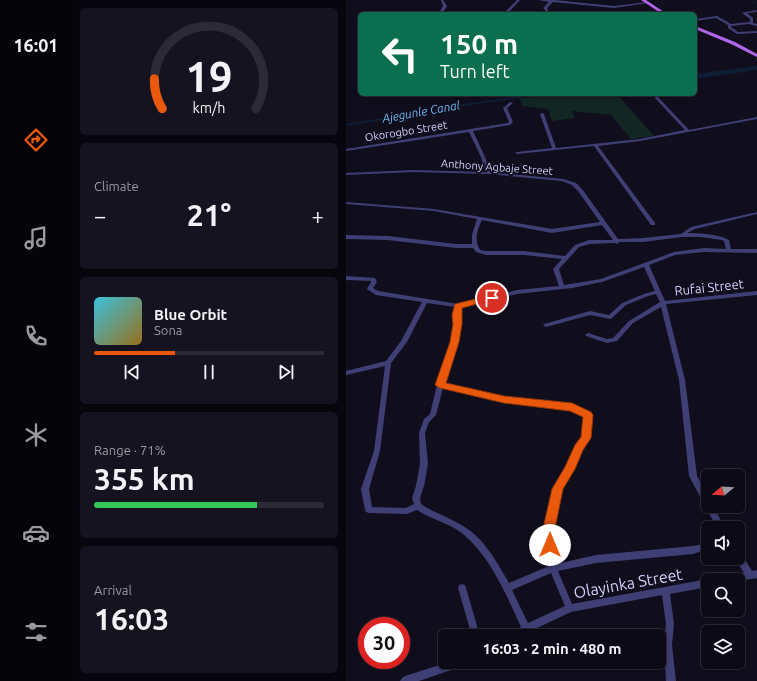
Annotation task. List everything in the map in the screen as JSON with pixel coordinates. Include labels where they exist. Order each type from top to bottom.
[{"type":"main road","points":[[643,2],[657,12]]},
{"type":"main road","points":[[643,2],[661,12]]},
{"type":"main road","points":[[697,29],[757,57]]},
{"type":"street","points":[[442,0],[445,6],[443,12]]},
{"type":"street","points":[[507,12],[519,0]]},
{"type":"street","points":[[539,0],[614,7],[643,2]]},
{"type":"street","points":[[583,4],[585,0]]},
{"type":"street","points":[[547,12],[548,11],[545,8],[552,1]]},
{"type":"street","points":[[752,23],[752,19],[744,13],[756,11]]},
{"type":"street","points":[[697,20],[717,17],[737,33],[757,32]]},
{"type":"street","points":[[730,26],[752,23],[757,25]]},
{"type":"street","points":[[656,97],[688,131]]},
{"type":"street","name":"Okorogbo Street","points":[[346,150],[511,123],[505,108],[511,103]]},
{"type":"street","points":[[542,114],[554,149]]},
{"type":"street","points":[[517,153],[640,140],[757,118]]},
{"type":"street","points":[[470,130],[483,157],[488,173]]},
{"type":"street","points":[[594,144],[653,224]]},
{"type":"street","name":"Anthony Agbaje Street","points":[[346,174],[413,171],[488,173],[563,180],[574,184],[580,190],[617,242]]},
{"type":"street","points":[[346,203],[434,210],[552,231],[603,222]]},
{"type":"street","points":[[682,235],[693,228],[757,213]]},
{"type":"street","points":[[480,218],[474,234],[474,246],[478,252],[534,254],[565,258]]},
{"type":"street","points":[[562,286],[556,269],[565,258],[581,244],[617,242],[682,235],[701,235],[726,240],[729,251]]},
{"type":"street","points":[[346,237],[388,238],[456,246],[474,246]]},
{"type":"street","points":[[346,278],[370,278],[374,282],[370,289],[372,291],[458,306],[517,292],[602,280],[662,257],[687,252],[704,250],[757,251]]},
{"type":"street","points":[[646,264],[663,303],[682,380],[694,476],[701,490]]},
{"type":"street","points":[[546,325],[590,313],[610,317],[624,304],[646,295],[659,292]]},
{"type":"street","name":"Rufai Street","points":[[663,303],[757,293]]},
{"type":"street","points":[[418,506],[407,511],[369,510],[365,489],[377,450],[388,363],[404,342],[425,301]]},
{"type":"street","points":[[588,335],[607,341],[615,340],[631,322],[663,303]]},
{"type":"street","points":[[458,306],[456,315],[458,316],[458,324],[455,342],[440,385],[433,415],[426,421],[422,433],[424,464],[416,498],[418,506],[426,512],[466,532],[489,558],[507,588],[526,628]]},
{"type":"street","points":[[346,373],[388,363]]},
{"type":"street","points":[[440,385],[504,399],[572,407],[588,415],[586,438],[578,448],[570,469],[558,489],[548,533],[553,568],[570,608]]},
{"type":"street","points":[[507,588],[553,568],[596,559],[693,550],[701,548]]},
{"type":"street","points":[[745,564],[753,574]]},
{"type":"street","name":"Olayinka Street","points":[[526,628],[570,608],[701,584]]},
{"type":"street","points":[[462,588],[474,629]]},
{"type":"street","points":[[666,591],[670,624],[668,640],[671,681]]},
{"type":"street","points":[[405,681],[443,669]]},
{"type":"green space","points":[[558,96],[619,96],[654,136],[631,139],[611,115],[572,111],[575,118],[552,121],[548,109],[523,106],[519,98]]},
{"type":"water","points":[[757,66],[757,70],[697,79],[697,74]]},
{"type":"waterway","points":[[751,0],[757,6]]},
{"type":"waterway","name":"Ajegunle Canal","points":[[346,125],[527,96]]},
{"type":"route","points":[[492,298],[458,306],[456,315],[458,316],[458,324],[455,342],[440,385],[504,399],[572,407],[588,415],[586,438],[578,448],[570,469],[558,489],[548,533],[550,545]]}]
